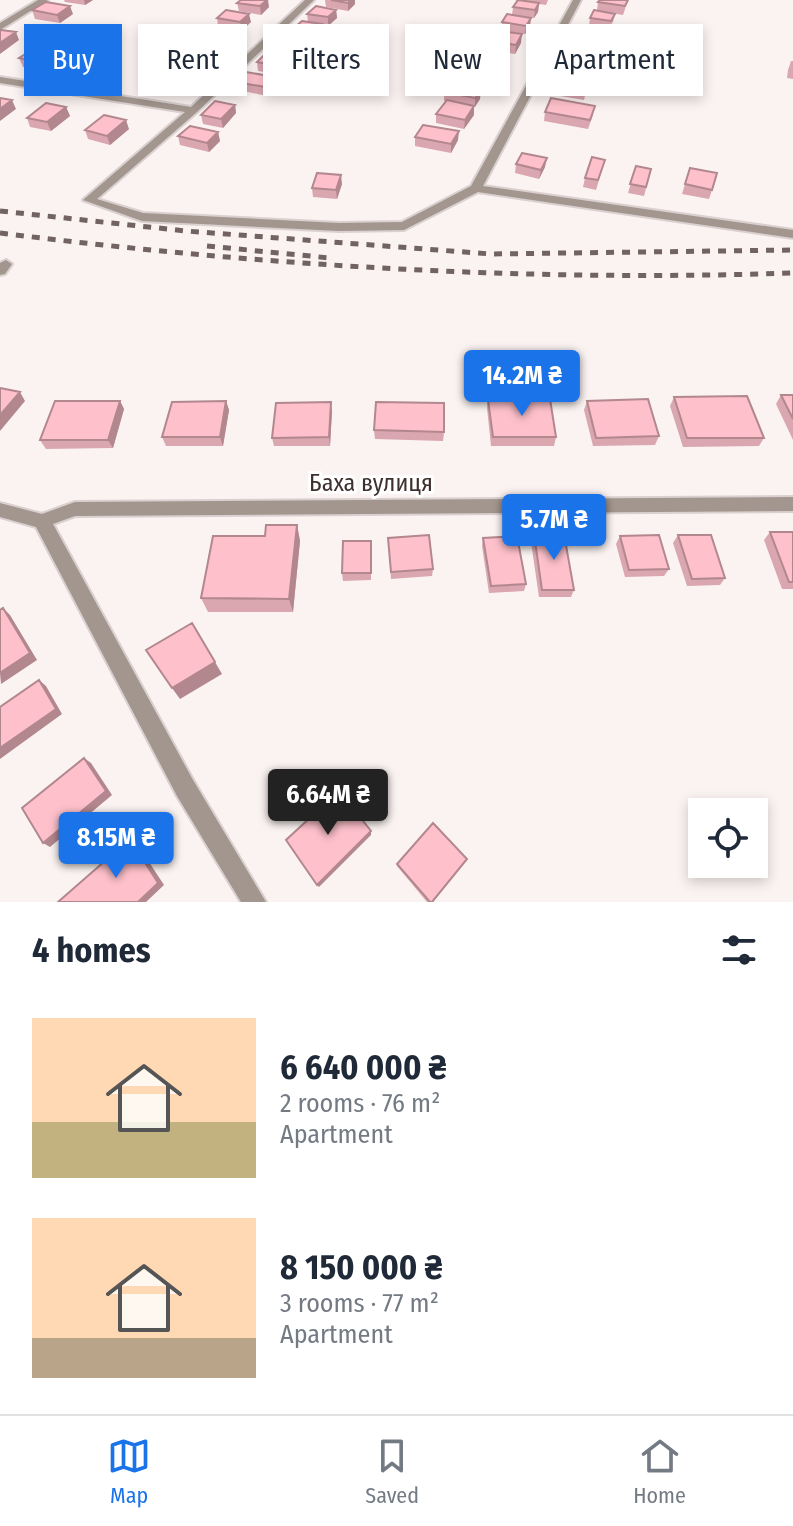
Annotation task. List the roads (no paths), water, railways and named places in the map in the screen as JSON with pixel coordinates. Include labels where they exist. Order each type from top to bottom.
[{"type":"street","points":[[0,27],[44,0]]},
{"type":"street","points":[[310,0],[193,110],[89,200],[142,217],[339,227],[404,226],[476,188],[577,0]]},
{"type":"street","points":[[0,80],[193,110]]},
{"type":"street","points":[[476,188],[793,234]]},
{"type":"street","name":"Баха вулиця","points":[[42,521],[75,509],[793,504]]},
{"type":"street","points":[[0,510],[42,521],[185,788],[254,902]]},
{"type":"railway","points":[[0,211],[186,231],[491,254],[793,250]]},
{"type":"railway","points":[[0,233],[99,245],[396,269],[594,275],[793,273]]},
{"type":"railway","points":[[207,246],[330,258]]}]
